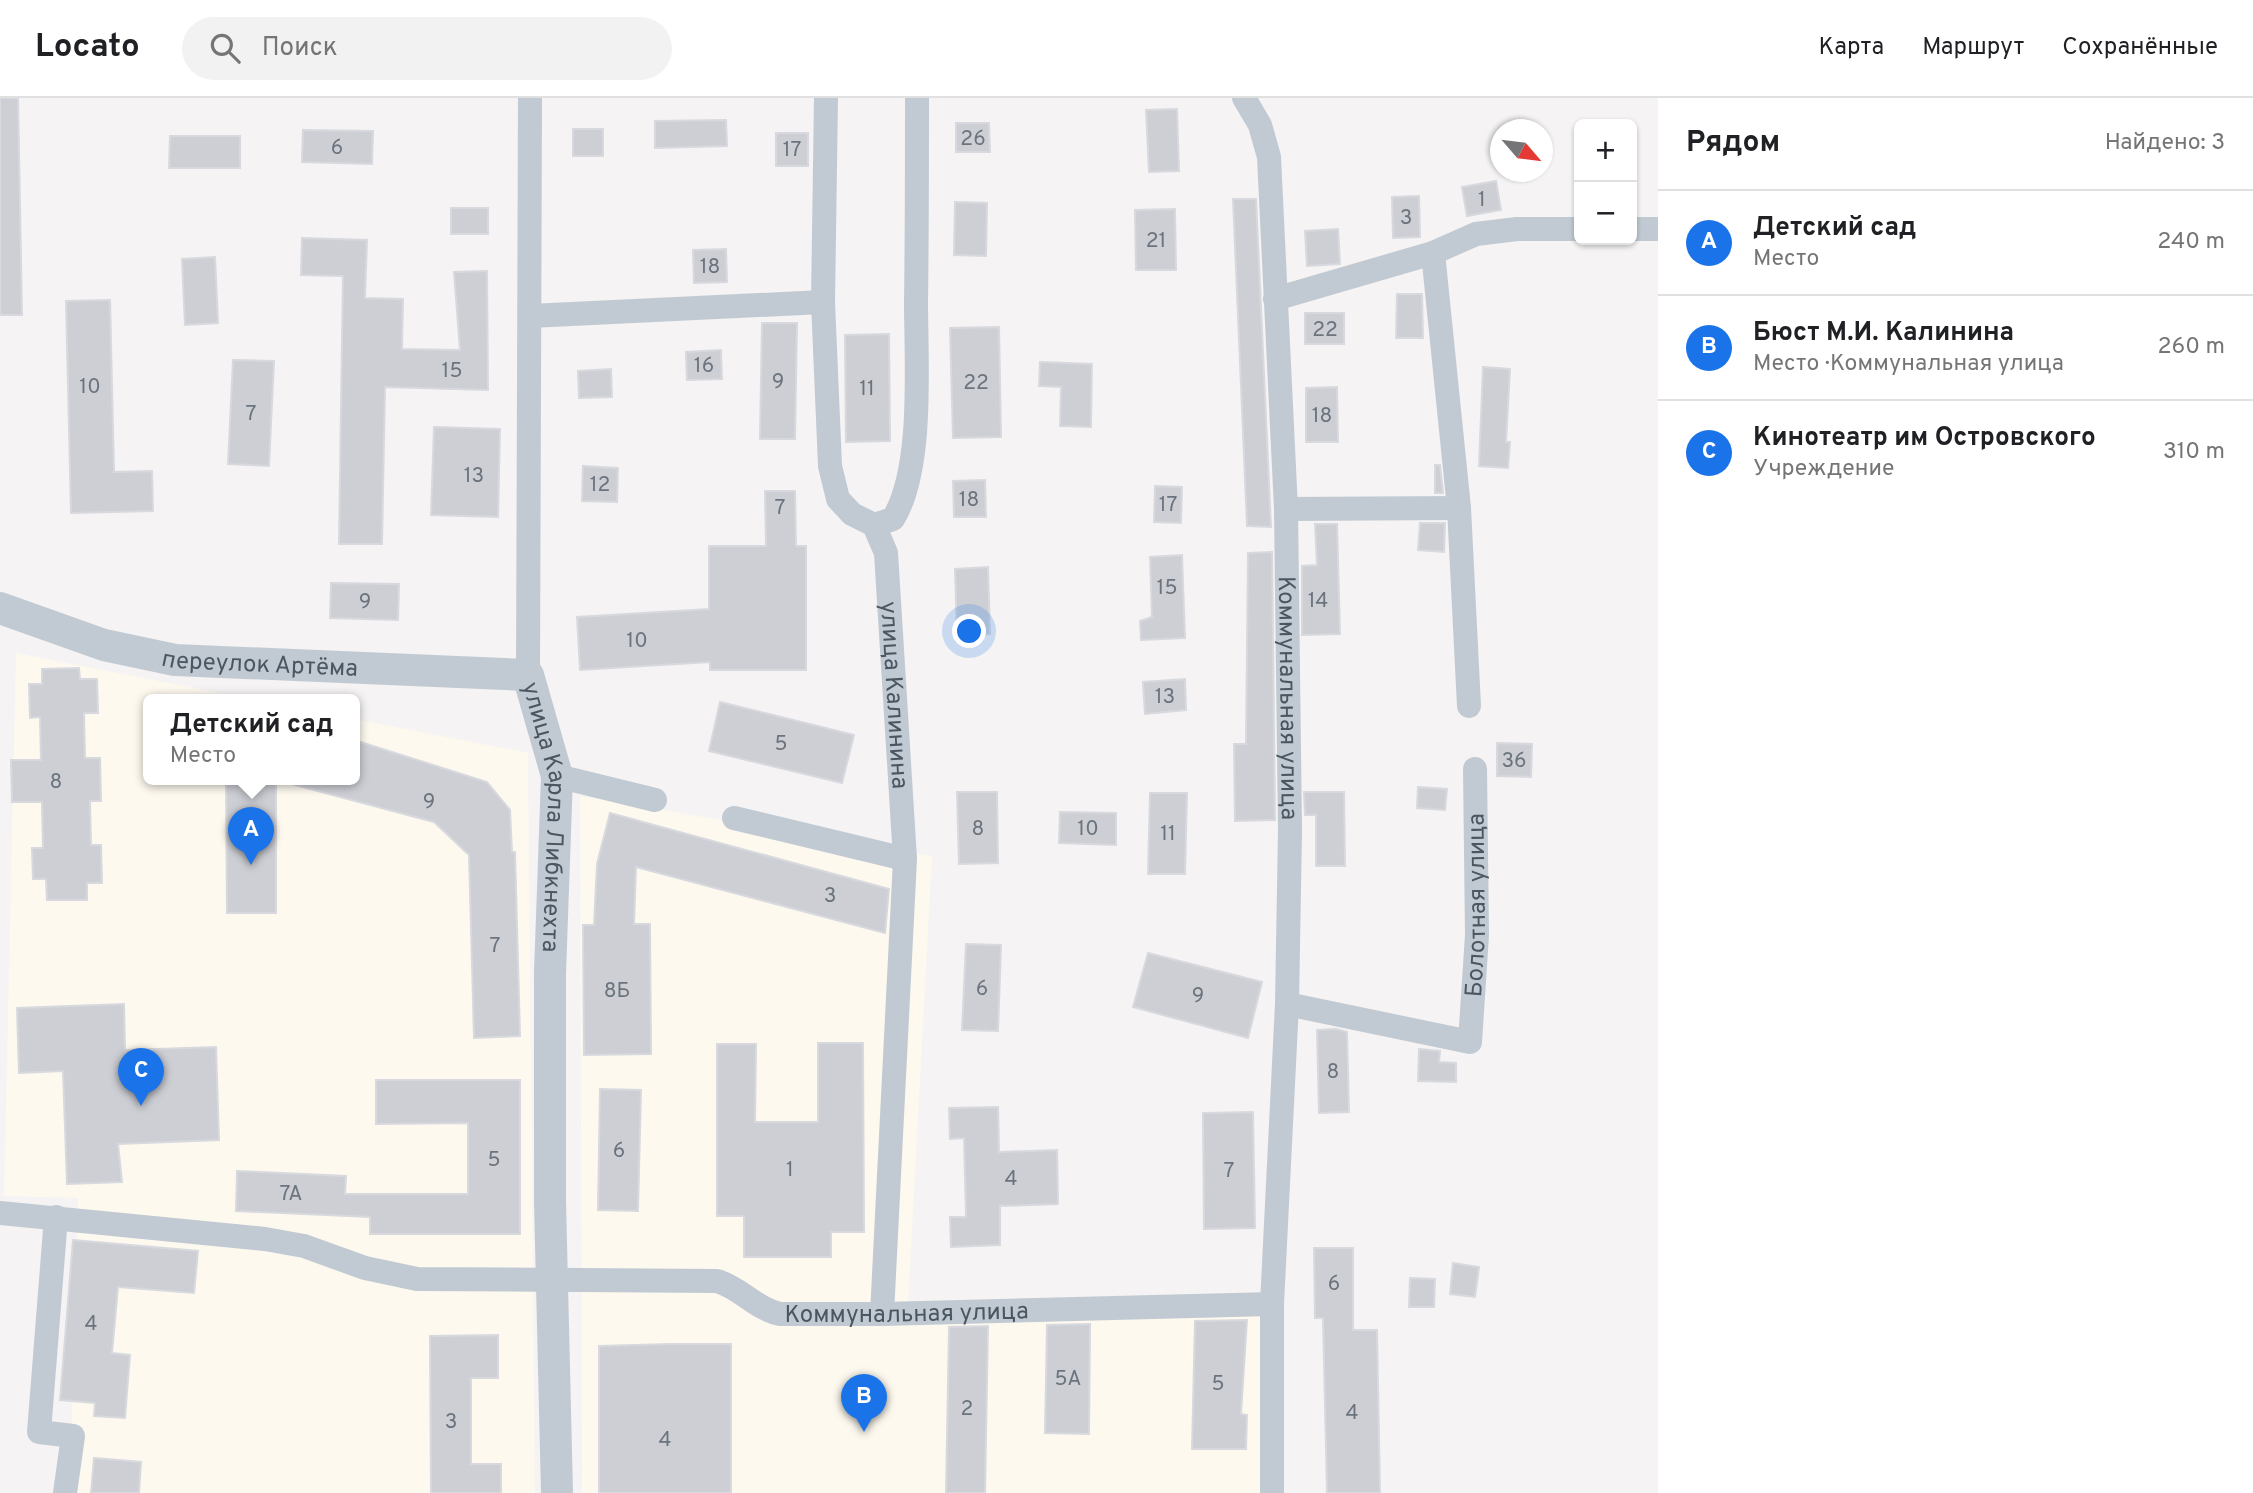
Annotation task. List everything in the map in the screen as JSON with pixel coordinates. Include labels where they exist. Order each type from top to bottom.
[{"type":"street","name":"улица Карла Либкнехта","points":[[530,98],[528,675],[557,776],[550,973],[551,1280],[557,1493]]},
{"type":"street","points":[[826,98],[823,302],[832,484],[838,499],[852,514],[874,525],[893,519],[899,509],[911,466],[916,394],[917,98]]},
{"type":"street","name":"Коммунальная улица","points":[[1244,98],[1260,125],[1269,157],[1286,509],[1290,830],[1287,1004],[1272,1304],[1272,1493]]},
{"type":"street","points":[[1275,299],[1433,253],[1476,234],[1517,229],[1574,229]]},
{"type":"street","points":[[1637,229],[1658,229]]},
{"type":"street","points":[[1433,253],[1459,508],[1469,706]]},
{"type":"street","points":[[530,316],[823,302]]},
{"type":"street","points":[[1286,509],[1459,508]]},
{"type":"street","name":"улица Калинина","points":[[874,525],[886,553],[905,859],[882,1314]]},
{"type":"street","name":"переулок Артёма","points":[[0,608],[104,645],[175,660],[528,675]]},
{"type":"street","name":"Болотная улица","points":[[1287,1004],[1470,1042],[1477,935],[1475,769]]},
{"type":"street","points":[[557,776],[655,800]]},
{"type":"street","points":[[734,818],[905,859]]},
{"type":"street","name":"Коммунальная улица","points":[[0,1213],[265,1239],[304,1246],[365,1268],[417,1279],[717,1281],[728,1284],[769,1312],[780,1314],[1272,1304]]},
{"type":"street","points":[[56,1217],[39,1432],[73,1436],[65,1493]]},
{"type":"shaded area","points":[[16,653],[225,694],[143,694],[143,785],[360,785],[360,720],[528,753],[535,1493],[70,1493],[78,1198],[4,1196]]},
{"type":"shaded area","points":[[580,796],[932,856],[907,1323],[1268,1312],[1269,1493],[582,1493]]},
{"type":"building","points":[[0,98],[18,98],[22,315],[0,315]]},
{"type":"building","points":[[1177,109],[1179,171],[1149,172],[1146,110]]},
{"type":"building","points":[[726,120],[727,146],[655,148],[655,121]]},
{"type":"building","points":[[956,123],[989,123],[990,152],[956,152]]},
{"type":"building","points":[[573,129],[603,129],[603,156],[573,156]]},
{"type":"building","points":[[303,130],[373,131],[372,164],[302,162]]},
{"type":"building","points":[[776,133],[808,133],[808,166],[776,166]]},
{"type":"building","points":[[170,136],[240,136],[240,168],[169,168]]},
{"type":"building","points":[[1496,182],[1501,210],[1467,216],[1462,187]]},
{"type":"building","points":[[1419,196],[1420,237],[1393,238],[1392,197]]},
{"type":"building","points":[[1233,199],[1256,199],[1271,527],[1247,526]]},
{"type":"building","points":[[955,202],[987,203],[986,256],[954,255]]},
{"type":"building","points":[[451,208],[488,208],[488,234],[451,234]]},
{"type":"building","points":[[1175,209],[1176,270],[1136,270],[1135,210]]},
{"type":"building","points":[[1338,229],[1340,264],[1307,266],[1305,231]]},
{"type":"building","points":[[302,238],[367,240],[365,298],[403,299],[402,349],[460,350],[454,272],[487,271],[488,390],[385,387],[382,544],[339,544],[343,276],[301,275]]},
{"type":"building","points":[[726,249],[727,282],[694,283],[693,250]]},
{"type":"building","points":[[215,257],[218,323],[185,325],[182,259]]},
{"type":"building","points":[[1397,294],[1422,294],[1423,338],[1396,338]]},
{"type":"building","points":[[110,300],[114,472],[152,471],[153,511],[71,513],[66,301]]},
{"type":"building","points":[[1305,313],[1344,313],[1344,344],[1305,344]]},
{"type":"building","points":[[762,323],[797,323],[795,439],[760,439]]},
{"type":"building","points":[[999,327],[1001,437],[953,438],[950,328]]},
{"type":"building","points":[[889,334],[890,441],[846,442],[845,335]]},
{"type":"building","points":[[721,350],[722,379],[687,380],[686,352]]},
{"type":"building","points":[[233,360],[274,361],[269,466],[228,464]]},
{"type":"building","points":[[1040,362],[1092,364],[1091,427],[1060,426],[1061,387],[1039,386]]},
{"type":"building","points":[[1483,367],[1510,369],[1506,442],[1510,442],[1508,468],[1479,466]]},
{"type":"building","points":[[611,369],[612,397],[579,398],[578,371]]},
{"type":"building","points":[[1337,387],[1338,442],[1306,442],[1306,388]]},
{"type":"building","points":[[434,427],[500,429],[498,517],[431,515]]},
{"type":"building","points":[[1435,465],[1440,465],[1443,493],[1435,493]]},
{"type":"building","points":[[583,466],[618,468],[617,502],[582,501]]},
{"type":"building","points":[[985,480],[986,517],[954,517],[953,481]]},
{"type":"building","points":[[1155,486],[1182,487],[1181,523],[1154,522]]},
{"type":"building","points":[[765,491],[795,491],[796,546],[806,546],[806,670],[710,670],[710,662],[580,670],[577,617],[709,609],[709,546],[766,546]]},
{"type":"building","points":[[1420,523],[1445,523],[1444,552],[1418,550]]},
{"type":"building","points":[[1315,524],[1337,524],[1340,634],[1302,635],[1302,566],[1317,565]]},
{"type":"building","points":[[1272,552],[1275,820],[1235,821],[1234,744],[1246,744],[1248,553]]},
{"type":"building","points":[[1182,555],[1185,638],[1141,640],[1140,621],[1152,617],[1150,557]]},
{"type":"building","points":[[988,567],[990,634],[957,635],[955,569]]},
{"type":"building","points":[[331,583],[399,584],[398,620],[330,618]]},
{"type":"building","points":[[79,668],[80,679],[97,679],[98,713],[84,713],[85,758],[100,758],[101,801],[90,801],[91,845],[101,845],[102,883],[87,883],[87,900],[47,900],[46,879],[33,879],[32,848],[43,848],[42,802],[12,802],[11,760],[41,760],[40,717],[30,718],[29,684],[42,684],[42,669]]},
{"type":"building","points":[[1185,679],[1186,710],[1145,714],[1143,682]]},
{"type":"building","points":[[720,702],[854,735],[842,783],[709,751]]},
{"type":"building","points":[[360,742],[487,782],[510,810],[512,852],[515,852],[520,1036],[474,1038],[469,855],[434,822],[295,785],[360,785]]},
{"type":"building","points":[[1497,743],[1532,744],[1531,777],[1497,776]]},
{"type":"building","points":[[226,785],[276,785],[276,913],[227,913]]},
{"type":"building","points":[[1418,787],[1447,789],[1445,810],[1417,808]]},
{"type":"building","points":[[957,792],[997,792],[998,863],[959,864]]},
{"type":"building","points":[[1304,792],[1344,792],[1345,866],[1316,866],[1316,815],[1305,815]]},
{"type":"building","points":[[1150,793],[1187,793],[1185,874],[1148,874]]},
{"type":"building","points":[[1060,812],[1116,813],[1116,845],[1059,843]]},
{"type":"building","points":[[610,813],[889,889],[885,933],[636,867],[634,924],[650,924],[651,1054],[584,1055],[583,925],[594,925],[597,864]]},
{"type":"building","points":[[966,944],[1001,945],[998,1031],[962,1030]]},
{"type":"building","points":[[1148,953],[1262,982],[1248,1038],[1133,1007]]},
{"type":"building","points":[[124,1004],[125,1050],[216,1047],[219,1140],[118,1144],[122,1182],[67,1184],[63,1071],[19,1073],[17,1008]]},
{"type":"building","points":[[1336,1029],[1347,1032],[1349,1112],[1319,1113],[1317,1030]]},
{"type":"building","points":[[818,1043],[863,1043],[864,1232],[831,1232],[831,1257],[744,1257],[744,1216],[717,1216],[717,1044],[756,1044],[755,1122],[818,1122]]},
{"type":"building","points":[[1419,1049],[1440,1051],[1439,1062],[1456,1063],[1456,1082],[1418,1081]]},
{"type":"building","points":[[376,1080],[520,1080],[520,1234],[370,1234],[370,1217],[236,1211],[237,1171],[346,1176],[345,1194],[468,1194],[468,1123],[376,1124]]},
{"type":"building","points":[[600,1089],[641,1090],[638,1211],[598,1210]]},
{"type":"building","points":[[998,1107],[999,1152],[1057,1150],[1058,1204],[1000,1206],[1000,1245],[951,1247],[950,1217],[966,1217],[964,1138],[950,1139],[949,1108]]},
{"type":"building","points":[[1253,1112],[1255,1228],[1204,1229],[1203,1113]]},
{"type":"building","points":[[73,1240],[198,1251],[194,1293],[118,1287],[112,1353],[130,1355],[125,1418],[94,1416],[95,1403],[60,1400]]},
{"type":"building","points":[[1314,1248],[1353,1248],[1353,1330],[1377,1330],[1380,1493],[1327,1493],[1323,1318],[1315,1318]]},
{"type":"building","points":[[1453,1263],[1479,1267],[1475,1297],[1450,1294]]},
{"type":"building","points":[[1410,1278],[1435,1279],[1434,1307],[1409,1307]]},
{"type":"building","points":[[1247,1320],[1241,1414],[1247,1415],[1246,1449],[1192,1449],[1195,1321]]},
{"type":"building","points":[[1090,1324],[1089,1434],[1045,1433],[1047,1325]]},
{"type":"building","points":[[988,1326],[985,1493],[946,1493],[949,1327]]},
{"type":"building","points":[[498,1335],[498,1378],[471,1378],[471,1464],[501,1464],[501,1493],[431,1493],[430,1336]]},
{"type":"building","points":[[731,1344],[731,1493],[599,1493],[599,1346]]},
{"type":"building","points":[[94,1458],[141,1462],[139,1493],[91,1493]]},
{"type":"place","name":"Детский сад","points":[[251,865]]},
{"type":"place","name":"Кинотеатр им Островского","points":[[141,1106]]},
{"type":"place","name":"Бюст М.И. Калинина","points":[[864,1432]]}]
